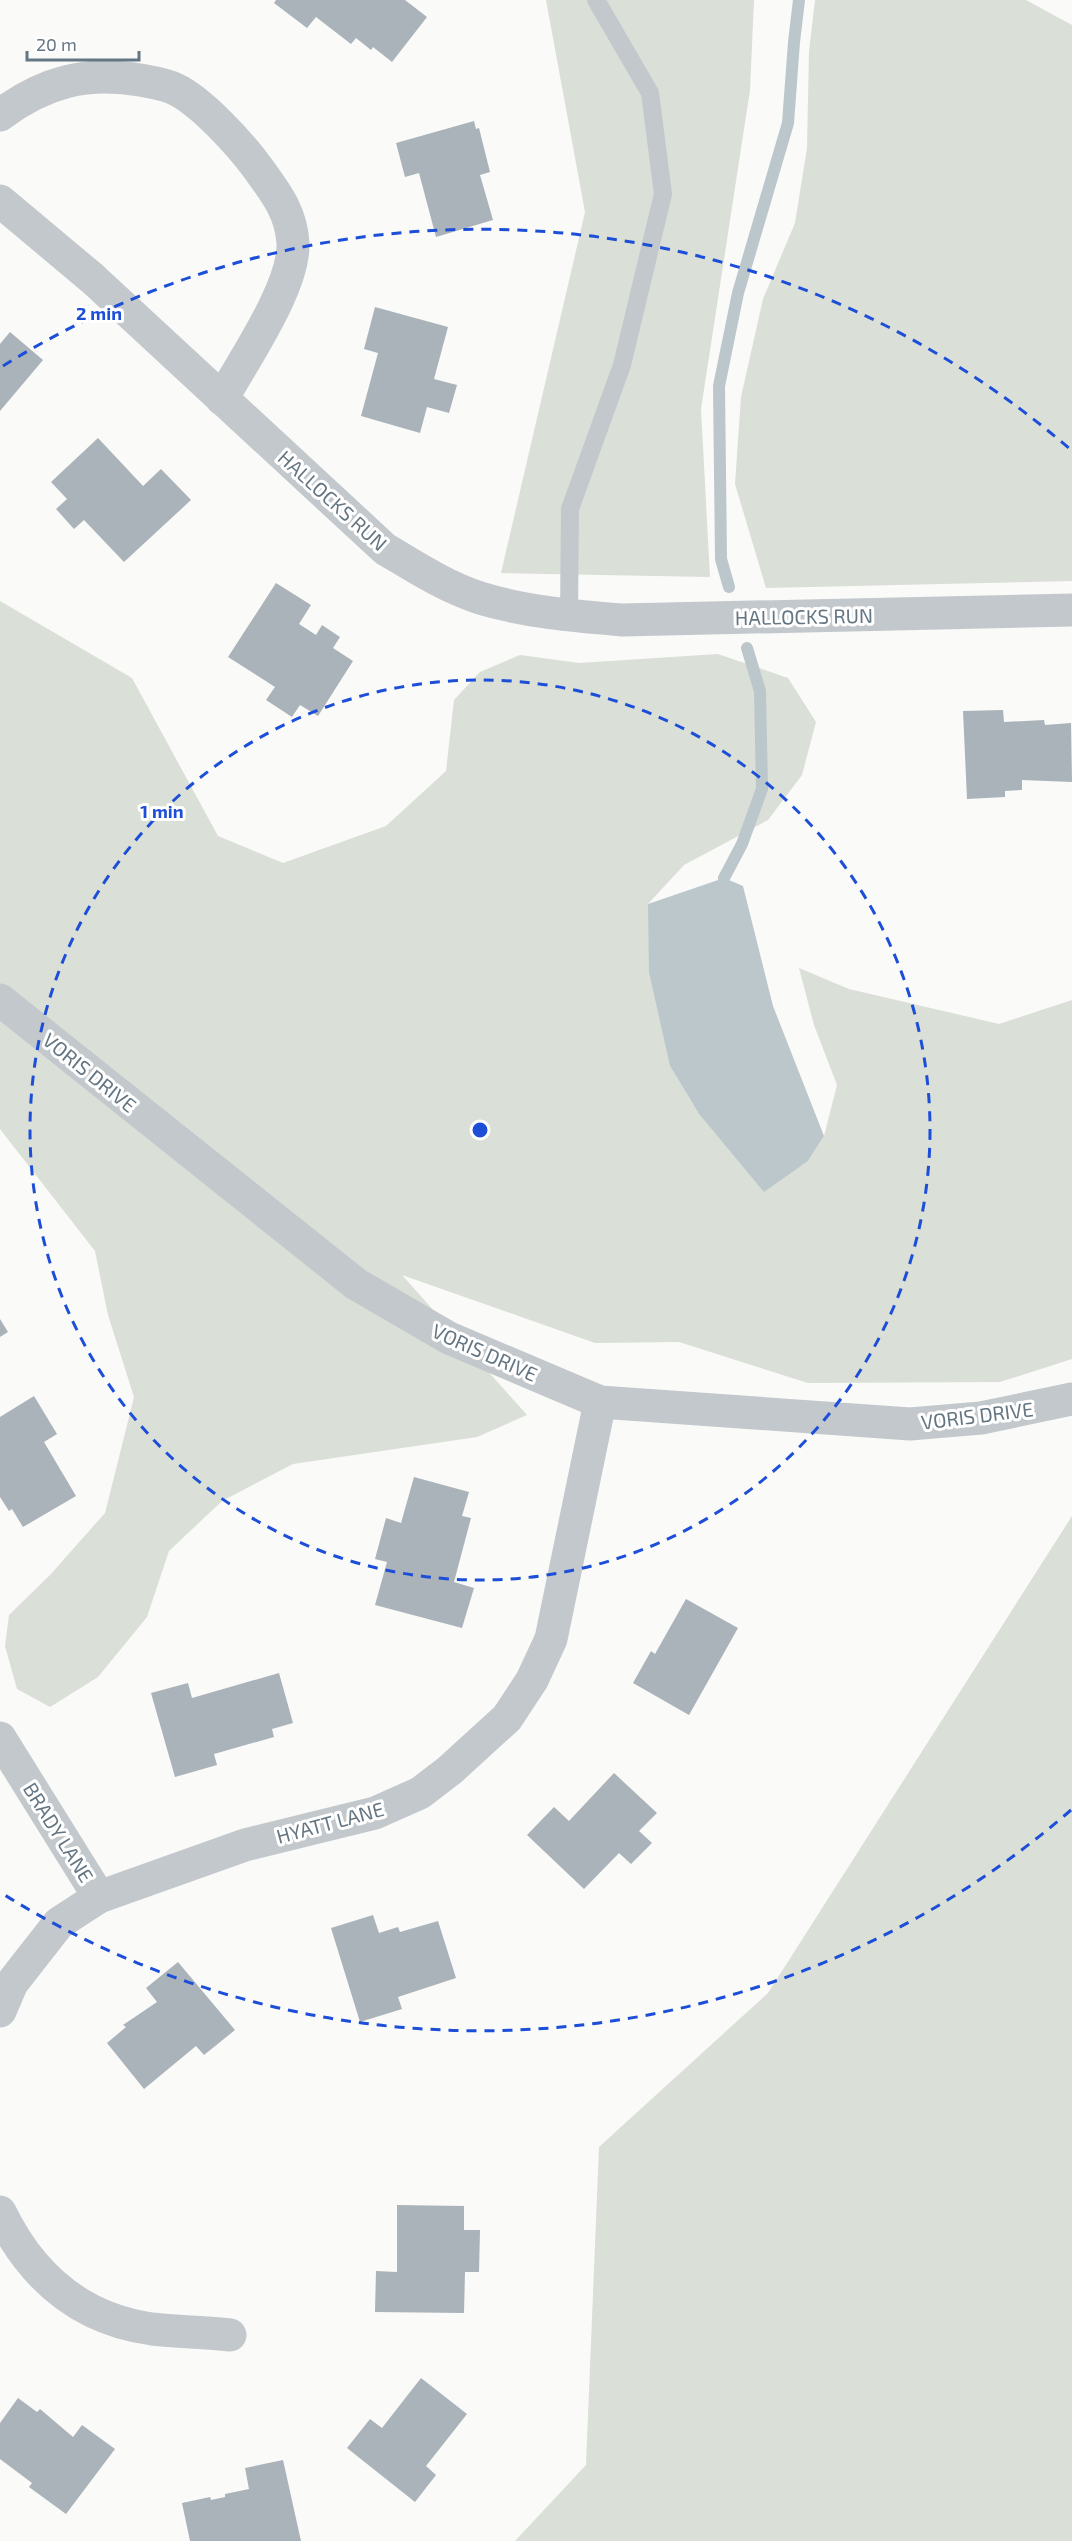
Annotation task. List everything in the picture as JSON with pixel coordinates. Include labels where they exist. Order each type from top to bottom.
[{"type":"street","points":[[0,115],[24,97],[51,86],[81,77],[113,75],[174,88],[196,103],[248,155],[285,206],[293,244],[289,268],[279,297],[222,399]]},
{"type":"street","name":"HALLOCKS RUN","points":[[0,201],[92,278],[385,549],[434,579],[479,598],[552,614],[622,620],[1072,610]]},
{"type":"street","name":"VORIS DRIVE","points":[[0,1000],[356,1284],[448,1338],[600,1402],[910,1424],[981,1418],[1072,1399]]},
{"type":"street","name":"HYATT LANE","points":[[0,2011],[12,1983],[59,1923],[99,1897],[245,1845],[375,1814],[420,1792],[450,1770],[507,1718],[532,1680],[550,1639],[600,1402]]},
{"type":"street","name":"BRADY LANE","points":[[0,1737],[99,1897]]},
{"type":"street","points":[[0,2212],[13,2240],[39,2273],[80,2306],[111,2320],[152,2329],[230,2335]]},
{"type":"lane","points":[[569,616],[570,509],[622,365],[663,194],[650,93],[596,0]]},
{"type":"shaded area","points":[[546,0],[754,0],[750,90],[701,409],[710,577],[501,573],[585,212]]},
{"type":"shaded area","points":[[815,0],[1026,0],[1072,25],[1072,581],[766,588],[735,484],[741,397],[763,299],[795,223],[807,148],[809,51]]},
{"type":"shaded area","points":[[0,601],[132,678],[218,836],[283,863],[386,826],[446,771],[454,700],[480,672],[520,655],[579,663],[718,654],[788,678],[816,722],[802,775],[768,820],[684,865],[648,904],[670,1066],[699,1114],[764,1191],[808,1161],[824,1136],[837,1085],[814,1025],[799,968],[849,989],[999,1024],[1072,1000],[1072,1359],[1000,1382],[808,1383],[679,1342],[595,1343],[402,1275],[527,1415],[477,1437],[293,1464],[222,1501],[169,1551],[147,1617],[98,1677],[50,1707],[17,1689],[5,1646],[9,1615],[50,1575],[105,1513],[134,1397],[108,1315],[95,1251],[0,1129]]},
{"type":"shaded area","points":[[724,878],[743,886],[773,1006],[824,1136],[808,1161],[764,1192],[699,1114],[670,1066],[649,972],[648,904]]},
{"type":"shaded area","points":[[1072,1516],[1072,2541],[515,2541],[586,2465],[599,2147],[768,1993]]},
{"type":"building","points":[[276,0],[405,0],[427,17],[392,62],[373,47],[371,50],[356,38],[351,44],[316,17],[307,28],[274,3]]},
{"type":"building","points":[[474,121],[476,129],[479,128],[490,172],[480,175],[493,220],[436,237],[419,173],[405,177],[396,143]]},
{"type":"building","points":[[375,307],[448,327],[434,379],[457,385],[449,413],[427,407],[420,433],[361,416],[378,353],[364,349]]},
{"type":"building","points":[[10,332],[43,360],[0,411],[0,344]]},
{"type":"building","points":[[98,438],[143,486],[161,469],[191,500],[124,562],[84,520],[74,529],[56,509],[67,499],[51,482]]},
{"type":"building","points":[[276,583],[311,605],[299,624],[316,635],[322,625],[340,637],[333,648],[353,661],[318,716],[300,705],[292,717],[266,700],[275,687],[228,657]]},
{"type":"building","points":[[1003,710],[1004,722],[1044,720],[1045,725],[1071,723],[1072,782],[1022,780],[1022,790],[1005,791],[1005,797],[967,799],[963,711]]},
{"type":"building","points":[[0,1319],[8,1332],[0,1337]]},
{"type":"building","points":[[34,1396],[57,1434],[44,1442],[76,1496],[23,1527],[12,1509],[9,1511],[0,1497],[0,1417]]},
{"type":"building","points":[[414,1477],[469,1492],[462,1516],[471,1518],[454,1582],[474,1588],[462,1628],[375,1605],[387,1562],[375,1559],[386,1518],[401,1523]]},
{"type":"building","points":[[686,1599],[738,1628],[689,1715],[633,1683],[651,1651],[655,1654]]},
{"type":"building","points":[[279,1673],[293,1723],[272,1729],[274,1737],[214,1754],[217,1765],[175,1777],[151,1693],[188,1683],[192,1698]]},
{"type":"building","points":[[614,1773],[657,1813],[639,1831],[652,1843],[631,1864],[619,1853],[584,1889],[527,1835],[554,1807],[569,1821]]},
{"type":"building","points":[[373,1915],[379,1933],[398,1927],[400,1932],[438,1921],[456,1978],[398,1997],[402,2009],[360,2022],[331,1928]]},
{"type":"building","points":[[178,1962],[235,2030],[204,2055],[196,2046],[144,2089],[107,2043],[126,2027],[123,2025],[157,2002],[146,1988]]},
{"type":"building","points":[[397,2205],[464,2206],[464,2230],[480,2230],[479,2272],[465,2272],[464,2313],[375,2312],[376,2271],[397,2272]]},
{"type":"building","points":[[421,2378],[467,2414],[426,2466],[436,2475],[415,2502],[347,2448],[370,2419],[382,2428]]},
{"type":"building","points":[[18,2398],[37,2412],[40,2409],[73,2437],[82,2425],[115,2449],[66,2514],[29,2487],[32,2483],[0,2459],[0,2423]]},
{"type":"building","points":[[283,2460],[301,2541],[190,2541],[182,2503],[210,2497],[211,2500],[225,2497],[225,2494],[249,2489],[245,2468]]},
{"type":"waterway","points":[[729,587],[721,559],[719,386],[738,293],[788,123],[799,0]]},
{"type":"waterway","points":[[724,878],[742,844],[762,789],[760,691],[747,648]]}]
